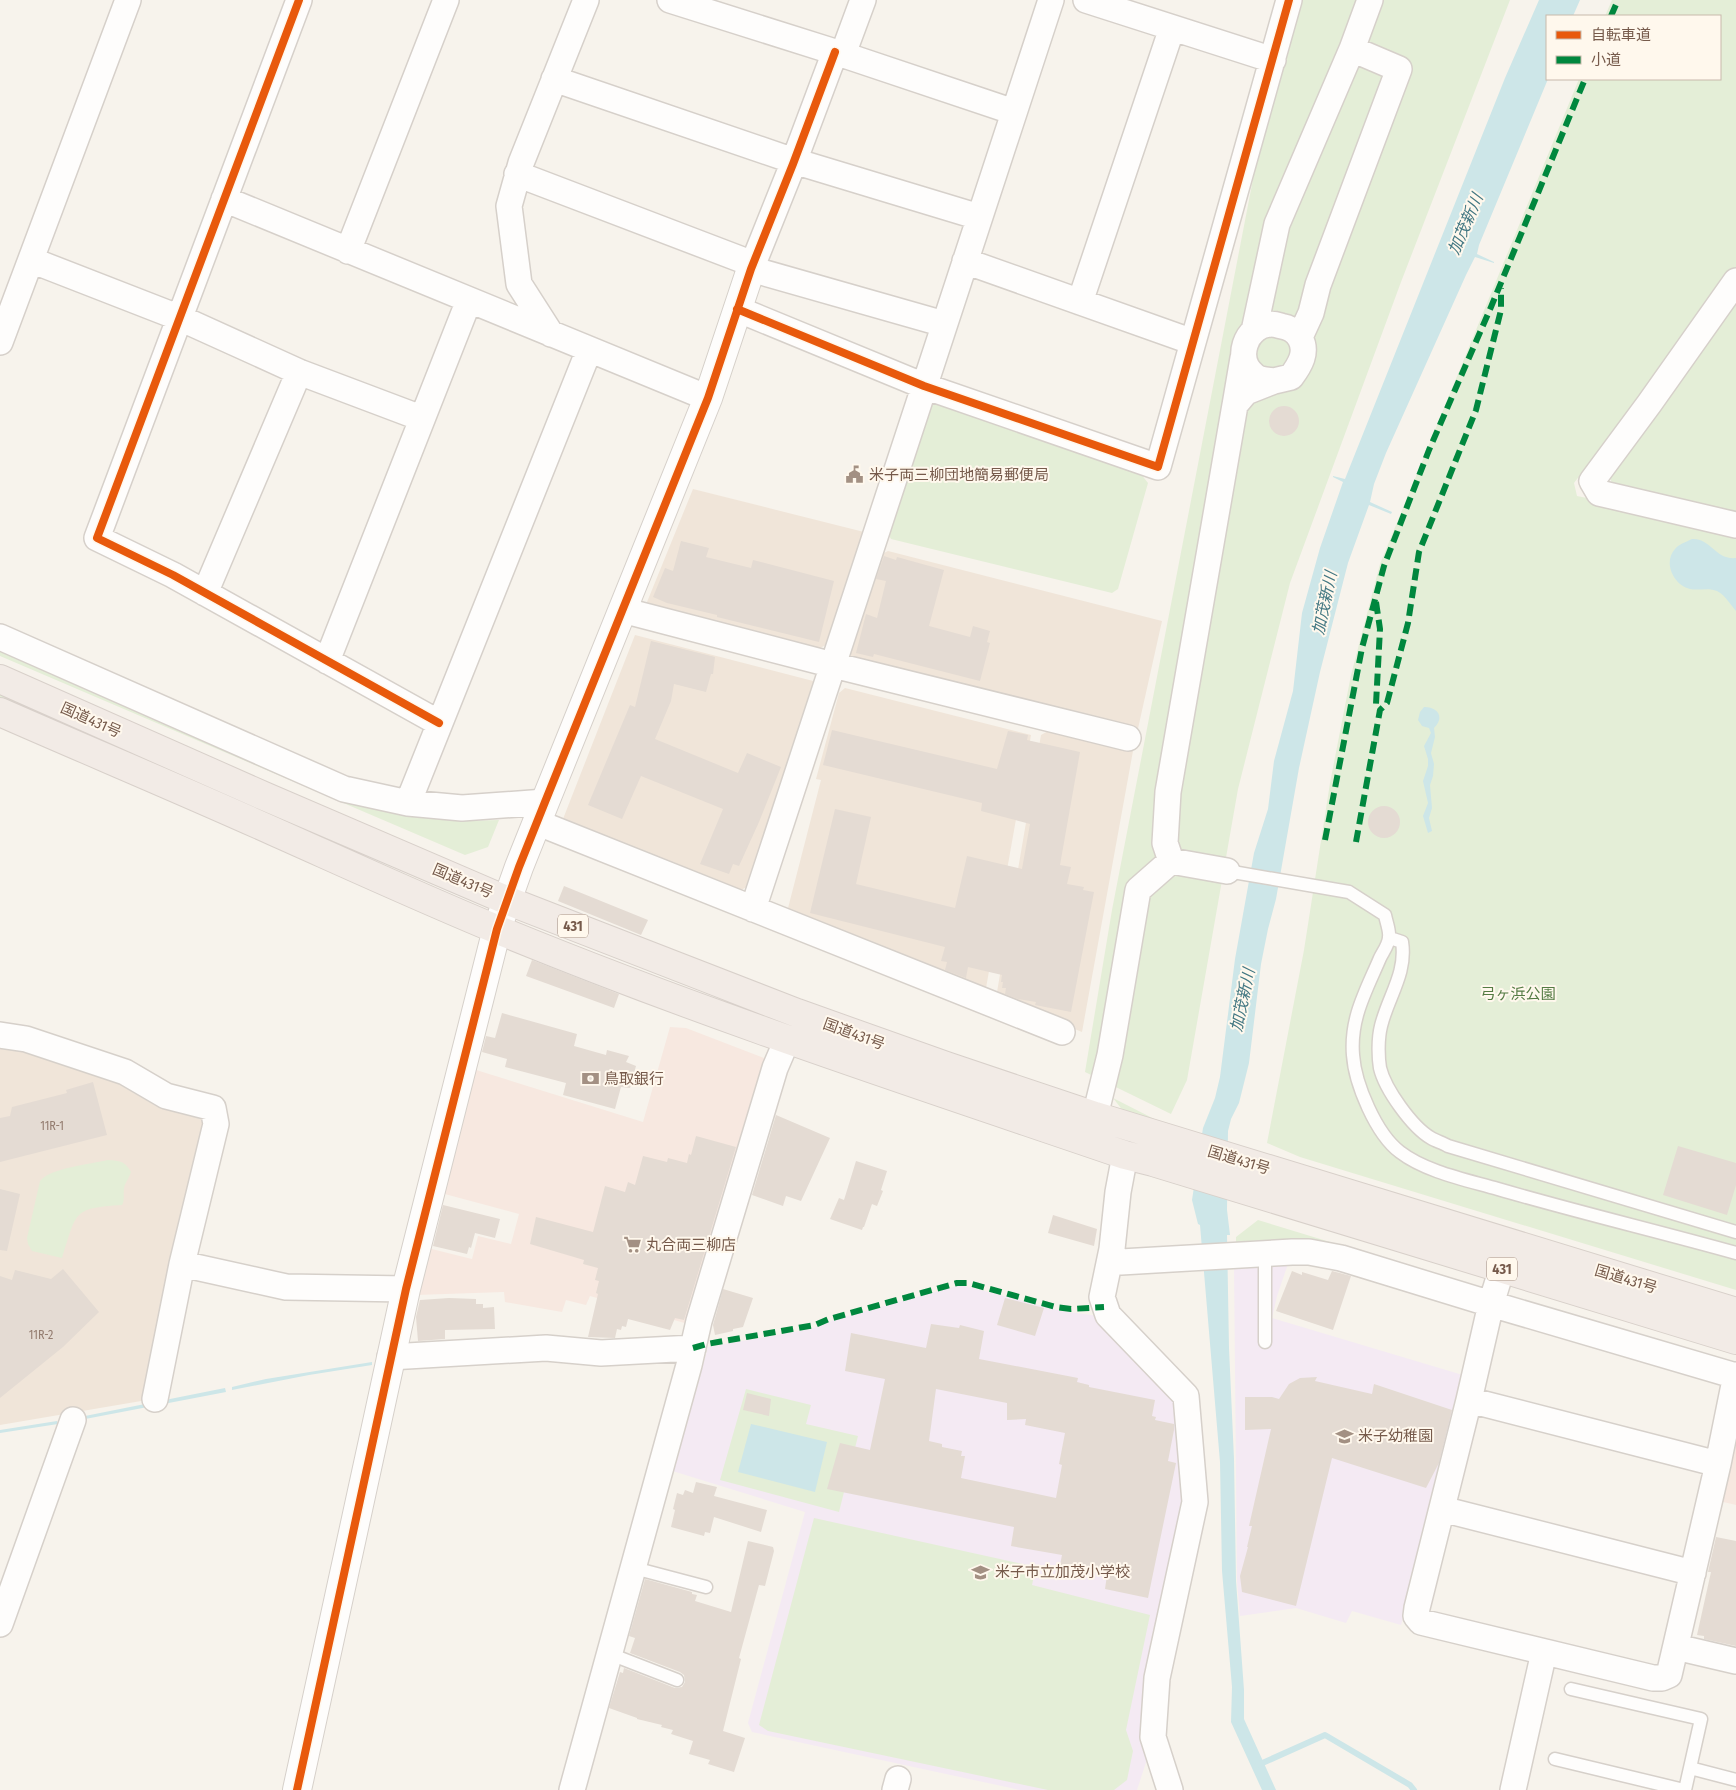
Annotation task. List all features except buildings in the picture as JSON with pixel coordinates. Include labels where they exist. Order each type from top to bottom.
[{"type":"highway","name":"国道431号","points":[[0,679],[264,796],[506,900],[797,1013],[1095,1116],[1736,1312]]},
{"type":"highway","name":"国道431号","points":[[0,712],[273,831],[380,880],[497,929],[638,985],[787,1040],[1125,1155],[1736,1340]]},
{"type":"street","points":[[0,342],[128,0]]},
{"type":"street","points":[[299,0],[97,538],[174,575],[439,723]]},
{"type":"street","points":[[348,251],[446,0]]},
{"type":"street","points":[[551,334],[519,284],[513,251],[509,206],[518,174],[586,0]]},
{"type":"street","points":[[670,0],[839,53],[1014,112]]},
{"type":"street","points":[[297,1790],[390,1357],[497,929],[506,900],[708,398],[752,266],[839,53],[863,0]]},
{"type":"street","points":[[753,909],[1051,0]]},
{"type":"street","points":[[1086,0],[1273,60]]},
{"type":"street","points":[[737,309],[924,386],[1158,467],[1289,0]]},
{"type":"street","points":[[1171,861],[1165,843],[1168,792],[1244,346],[1254,331],[1277,224],[1352,49],[1370,0]]},
{"type":"street","points":[[1080,302],[1172,28]]},
{"type":"street","points":[[1300,337],[1311,313],[1318,285],[1399,69],[1352,49]]},
{"type":"street","points":[[554,79],[794,161],[979,217]]},
{"type":"street","points":[[518,174],[752,266],[944,324]]},
{"type":"street","points":[[224,199],[708,398]]},
{"type":"street","points":[[31,260],[180,318],[299,372],[422,418]]},
{"type":"street","points":[[965,261],[1193,342]]},
{"type":"street","points":[[1736,280],[1592,481],[1598,493],[1736,525]]},
{"type":"street","points":[[327,661],[469,300]]},
{"type":"street","points":[[1235,405],[1246,392],[1274,381],[1291,377],[1301,364],[1304,351],[1300,337],[1288,327],[1268,324],[1254,331]]},
{"type":"street","points":[[408,803],[589,350]]},
{"type":"street","points":[[1243,358],[1245,366],[1256,378],[1274,381]]},
{"type":"street","points":[[205,593],[299,372]]},
{"type":"street","points":[[622,610],[833,665],[1128,738]]},
{"type":"street","points":[[0,637],[344,789],[408,803],[540,812],[753,909],[1062,1032]]},
{"type":"street","points":[[1171,861],[1227,871]]},
{"type":"street","points":[[1095,1116],[1110,1055],[1138,890],[1171,861]]},
{"type":"street","points":[[0,1035],[26,1039],[125,1072],[166,1096],[213,1108],[216,1124],[182,1264],[155,1398]]},
{"type":"street","points":[[572,1790],[634,1568],[699,1321],[775,1068],[787,1040]]},
{"type":"street","points":[[1125,1155],[1118,1192],[1110,1259],[1102,1297],[1108,1315],[1186,1396],[1195,1502],[1157,1678],[1153,1737],[1170,1790]]},
{"type":"street","points":[[1110,1259],[1121,1262],[1309,1252],[1341,1258],[1491,1304],[1736,1376],[1718,1464],[1669,1675],[1657,1679],[1426,1624],[1416,1616],[1491,1304],[1502,1268]]},
{"type":"street","points":[[182,1264],[286,1287],[406,1289]]},
{"type":"street","points":[[390,1357],[546,1348],[602,1354],[693,1348]]},
{"type":"street","points":[[1469,1400],[1718,1464]]},
{"type":"street","points":[[0,1624],[73,1420]]},
{"type":"street","points":[[1442,1509],[1693,1573]]},
{"type":"street","points":[[1676,1648],[1736,1661]]},
{"type":"street","points":[[1513,1790],[1544,1652]]},
{"type":"lane","points":[[1227,871],[1349,892],[1385,915],[1390,938],[1362,995],[1353,1029],[1353,1055],[1357,1081],[1377,1123],[1399,1151],[1418,1162],[1450,1175],[1554,1206],[1736,1253]]},
{"type":"lane","points":[[1390,938],[1402,942],[1404,956],[1396,986],[1381,1026],[1380,1068],[1395,1099],[1409,1117],[1430,1138],[1448,1146],[1736,1232]]},
{"type":"lane","points":[[1265,1253],[1266,1342]]},
{"type":"lane","points":[[634,1568],[706,1587]]},
{"type":"lane","points":[[610,1654],[677,1680]]},
{"type":"lane","points":[[1555,1759],[1684,1790],[1690,1768],[1701,1719],[1571,1689]]},
{"type":"lane","points":[[1690,1768],[1736,1780]]},
{"type":"shaded area","points":[[693,489],[864,532],[828,644],[816,650],[647,608],[647,602]]},
{"type":"shaded area","points":[[888,551],[1162,621],[1137,733],[853,660],[847,648],[878,556]]},
{"type":"shaded area","points":[[635,635],[817,682],[750,885],[736,893],[563,819]]},
{"type":"shaded area","points":[[845,688],[1031,735],[986,988],[982,991],[787,912],[821,780],[816,779],[839,693]]},
{"type":"shaded area","points":[[1050,730],[1133,751],[1082,1032],[1001,999],[997,992],[1041,735]]},
{"type":"shaded area","points":[[670,1027],[686,1028],[772,1061],[737,1149],[720,1208],[716,1239],[710,1238],[688,1324],[590,1296],[586,1305],[566,1300],[562,1312],[505,1302],[504,1292],[416,1295],[428,1248],[472,1259],[478,1236],[511,1244],[519,1214],[441,1193],[473,1069],[643,1122]]},
{"type":"shaded area","points":[[0,1044],[20,1047],[112,1080],[156,1106],[200,1117],[205,1125],[147,1400],[0,1425]]},
{"type":"shaded area","name":"米子幼稚園","points":[[1289,1261],[1272,1318],[1466,1376],[1437,1495],[1401,1625],[1352,1611],[1346,1623],[1296,1608],[1240,1616],[1237,1581],[1234,1264]]},
{"type":"shaded area","name":"米子市立加茂小学校","points":[[961,1285],[1062,1311],[1098,1316],[1184,1411],[1191,1453],[1141,1725],[1150,1750],[1137,1790],[1020,1790],[752,1732],[748,1723],[805,1512],[666,1469],[688,1389],[700,1376],[708,1347],[811,1329],[836,1319]]},
{"type":"shaded area","points":[[1736,1430],[1736,1505],[1719,1501]]},
{"type":"green space","points":[[1302,0],[1510,0],[1401,282],[1290,583],[1238,789],[1187,1080],[1171,1114],[1085,1072],[1112,910],[1254,174]]},
{"type":"green space","name":"弓ヶ浜公園","points":[[1612,0],[1736,0],[1736,267],[1681,343],[1574,483],[1577,496],[1716,524],[1736,530],[1736,1290],[1300,1157],[1267,1143],[1304,950],[1330,783],[1351,675],[1380,564],[1579,80],[1721,80],[1721,15],[1605,15]]},
{"type":"green space","points":[[1736,295],[1736,515],[1615,491],[1607,470]]},
{"type":"green space","points":[[937,403],[1141,474],[1148,483],[1118,589],[1112,593],[891,539],[886,530],[926,409]]},
{"type":"green space","points":[[0,648],[393,812],[462,821],[499,820],[488,847],[465,855],[0,656]]},
{"type":"green space","points":[[0,694],[249,803],[290,825],[0,697]]},
{"type":"green space","points":[[1113,1098],[1166,1125],[1124,1112]]},
{"type":"green space","points":[[108,1160],[122,1162],[131,1172],[125,1186],[122,1205],[93,1208],[78,1216],[74,1222],[62,1258],[32,1251],[27,1238],[40,1181],[52,1173],[61,1170]]},
{"type":"green space","points":[[1258,1220],[1478,1287],[1236,1246],[1236,1237]]},
{"type":"green space","points":[[746,1389],[811,1405],[806,1424],[858,1436],[839,1512],[720,1480]]},
{"type":"green space","points":[[814,1518],[1036,1567],[1032,1585],[1150,1615],[1126,1730],[1133,1751],[1127,1780],[1114,1790],[1048,1790],[768,1731],[759,1725]]},
{"type":"water","name":"加茂新川","points":[[1539,0],[1580,0],[1573,15],[1546,15],[1546,80],[1548,80],[1479,245],[1477,254],[1494,263],[1475,257],[1466,275],[1386,453],[1374,484],[1370,502],[1392,512],[1391,514],[1369,505],[1348,563],[1320,672],[1299,768],[1276,899],[1261,964],[1249,1063],[1239,1103],[1231,1119],[1228,1131],[1227,1210],[1230,1235],[1227,1235],[1229,1348],[1234,1459],[1236,1581],[1244,1690],[1244,1719],[1276,1790],[1262,1790],[1231,1722],[1232,1687],[1222,1571],[1220,1462],[1200,1225],[1198,1224],[1192,1200],[1203,1128],[1215,1098],[1220,1077],[1235,959],[1254,853],[1268,809],[1274,761],[1293,691],[1302,613],[1320,548],[1343,482],[1333,476],[1345,479],[1505,78]]},
{"type":"water","points":[[1692,539],[1704,542],[1723,556],[1736,558],[1736,611],[1725,597],[1717,591],[1690,589],[1684,587],[1675,578],[1670,566],[1672,554],[1678,546]]},
{"type":"water","points":[[1424,707],[1429,707],[1436,711],[1439,717],[1434,728],[1435,737],[1431,753],[1434,764],[1430,785],[1432,808],[1429,818],[1432,831],[1428,833],[1423,816],[1428,803],[1423,781],[1428,766],[1424,746],[1431,733],[1429,728],[1422,726],[1418,720],[1420,712]]},
{"type":"water","points":[[372,1362],[372,1365],[232,1390],[232,1387],[266,1379]]},
{"type":"water","points":[[225,1388],[226,1392],[80,1420],[80,1417]]},
{"type":"water","points":[[57,1421],[58,1424],[0,1433],[0,1430]]},
{"type":"water","points":[[751,1424],[827,1442],[815,1492],[738,1472]]},
{"type":"waterway","points":[[1258,1765],[1325,1735],[1410,1785],[1414,1790]]},
{"type":"marked path","points":[[1611,15],[1618,0]]},
{"type":"marked path","points":[[1325,840],[1362,648],[1384,566],[1429,450],[1491,307],[1585,80]]},
{"type":"marked path","points":[[1356,842],[1380,710],[1387,703],[1408,623],[1419,552],[1476,410],[1501,310],[1501,288]]},
{"type":"marked path","points":[[1376,602],[1380,629],[1376,704],[1380,710]]},
{"type":"marked path","points":[[693,1348],[815,1325],[829,1319],[957,1283],[968,1283],[1056,1307],[1071,1309],[1104,1307]]},
{"type":"cycle path","points":[[299,0],[97,538],[173,575],[439,723]]},
{"type":"cycle path","points":[[737,309],[924,386],[1158,467],[1289,0]]},
{"type":"cycle path","points":[[297,1790],[406,1289],[497,929],[519,867],[708,398],[751,269],[835,52]]},
{"type":"place","name":"米子両三柳団地簡易郵便局","points":[[855,475]]},
{"type":"place","name":"鳥取銀行","points":[[590,1079]]},
{"type":"place","name":"丸合両三柳店","points":[[632,1245]]},
{"type":"place","name":"米子幼稚園","points":[[1344,1436]]},
{"type":"place","name":"米子市立加茂小学校","points":[[981,1572]]}]
